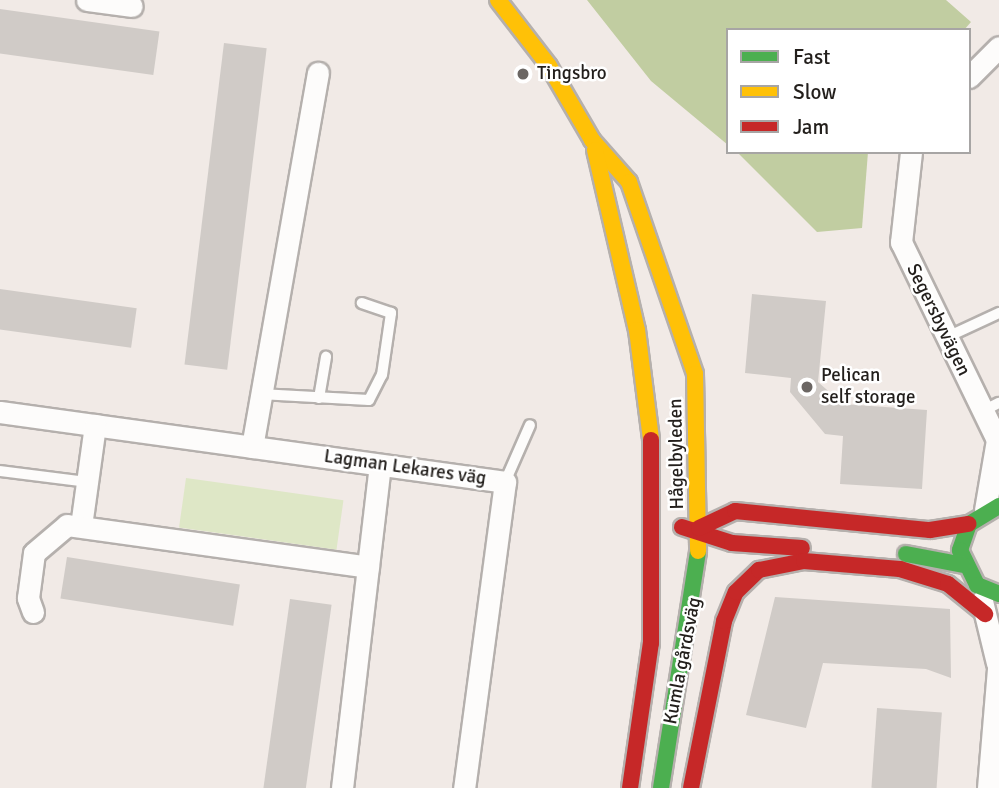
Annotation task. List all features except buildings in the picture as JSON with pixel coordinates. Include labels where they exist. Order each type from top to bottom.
[{"type":"main road","name":"Hågelbyleden","points":[[498,0],[549,66],[592,140],[629,182],[695,374],[699,528],[691,631],[661,788]]},
{"type":"main road","name":"Hågelbyleden","points":[[592,140],[620,239],[644,369],[654,525],[652,643],[630,788]]},
{"type":"main road","name":"Kumla gårdsväg","points":[[699,528],[735,511],[930,530],[984,514]]},
{"type":"main road","points":[[984,514],[963,565],[977,585],[999,594]]},
{"type":"main road","name":"Kumla gårdsväg","points":[[654,525],[699,528],[732,543],[885,551],[963,565]]},
{"type":"main road","name":"Kumla gårdsväg","points":[[680,788],[716,595],[751,559],[796,548]]},
{"type":"main road","points":[[691,788],[724,621],[736,592],[759,570],[804,561],[900,569],[948,584],[985,614]]},
{"type":"street","points":[[87,0],[132,6]]},
{"type":"street","points":[[971,75],[999,47]]},
{"type":"street","points":[[252,447],[257,393],[318,73]]},
{"type":"street","name":"Segersbyvägen","points":[[911,154],[901,242],[945,338],[991,407],[998,442],[984,514]]},
{"type":"street","name":"Lagman Lekares väg","points":[[0,412],[505,482],[464,788]]},
{"type":"street","points":[[80,527],[95,425]]},
{"type":"street","points":[[342,788],[380,465]]},
{"type":"street","points":[[33,612],[28,598],[34,553],[55,530],[80,527],[368,567]]},
{"type":"street","points":[[977,585],[998,660],[988,788]]},
{"type":"lane","points":[[257,393],[369,400],[379,384],[391,313],[362,303]]},
{"type":"lane","points":[[945,338],[999,313]]},
{"type":"lane","points":[[319,398],[326,357]]},
{"type":"lane","points":[[505,482],[530,425]]},
{"type":"lane","points":[[0,471],[87,482]]},
{"type":"green space","points":[[587,0],[946,0],[971,22],[966,28],[726,28],[726,143],[651,81]]},
{"type":"green space","points":[[739,154],[868,154],[862,228],[817,232]]},
{"type":"green space","points":[[186,478],[343,500],[336,550],[179,528]]},
{"type":"traffic: fast","points":[[999,506],[969,524],[960,550],[977,585],[999,594]]},
{"type":"traffic: fast","points":[[661,788],[698,551]]},
{"type":"traffic: fast","points":[[906,554],[963,565]]},
{"type":"traffic: slow","points":[[498,0],[549,66],[592,140],[629,182],[695,374],[698,551]]},
{"type":"traffic: slow","points":[[595,150],[637,330],[651,440]]},
{"type":"traffic: jam","points":[[630,788],[651,643],[651,440]]},
{"type":"traffic: jam","points":[[699,528],[735,511],[930,530],[969,524]]},
{"type":"traffic: jam","points":[[682,527],[732,543],[802,548]]},
{"type":"traffic: jam","points":[[691,788],[724,621],[736,592],[759,570],[804,561],[900,569],[948,584],[985,614]]},
{"type":"place","name":"Tingsbro","points":[[523,74]]},
{"type":"place","name":"Pelican self storage","points":[[807,387]]}]
